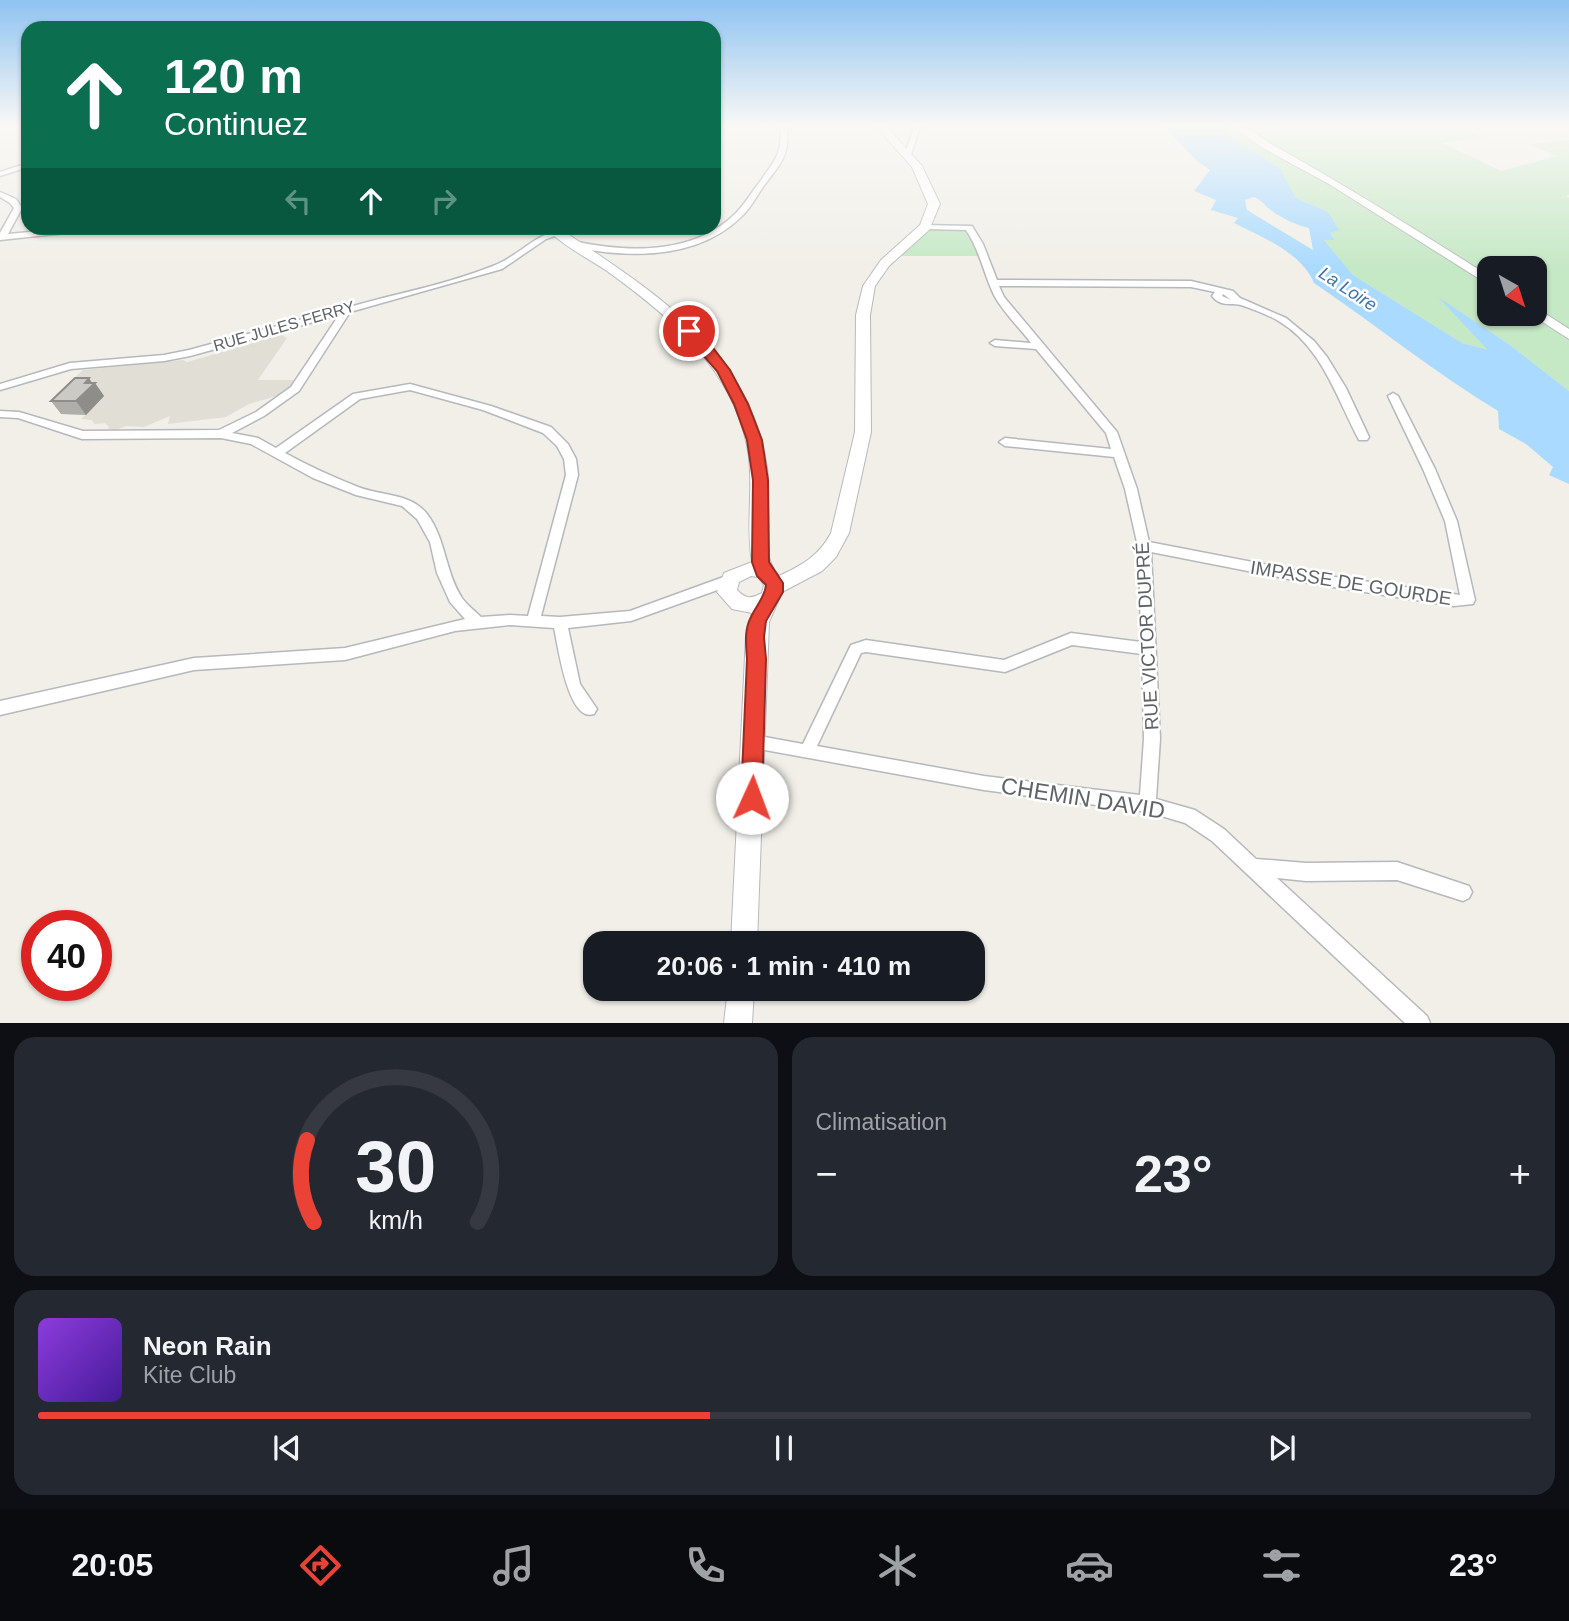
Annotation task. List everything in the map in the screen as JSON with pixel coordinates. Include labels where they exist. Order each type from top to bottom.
[{"type":"street","points":[[721,227],[744,210],[771,173]]},
{"type":"street","points":[[732,588],[746,606],[768,583],[815,566],[830,552],[840,533],[863,432],[863,315],[869,286],[885,263],[925,227],[934,204],[920,173]]},
{"type":"street","points":[[1315,173],[1477,273]]},
{"type":"street","points":[[0,194],[13,201],[18,208],[1,237]]},
{"type":"street","name":"RUE VICTOR DUPRÉ","points":[[925,227],[969,228],[979,241],[992,283],[1006,306],[1111,432],[1120,454],[1144,546],[1152,739],[1148,804]]},
{"type":"street","points":[[1,237],[22,235]]},
{"type":"street","name":"RUE JULES FERRY","points":[[0,387],[70,366],[164,358],[190,353],[491,270],[510,261],[546,235]]},
{"type":"street","points":[[562,235],[672,314],[706,346],[723,370],[741,404],[755,440],[760,480],[759,531],[768,583],[754,637]]},
{"type":"street","points":[[599,260],[601,256],[618,252],[688,244],[705,235]]},
{"type":"street","points":[[578,246],[618,252]]},
{"type":"street","points":[[992,283],[1186,284],[1233,295],[1237,300],[1283,320],[1311,347],[1342,387],[1363,437]]},
{"type":"street","points":[[221,434],[260,414],[295,389],[349,307]]},
{"type":"street","points":[[1547,319],[1569,335]]},
{"type":"street","points":[[995,343],[1038,346]]},
{"type":"street","points":[[276,454],[357,396],[410,387],[487,408],[547,430],[562,444],[570,459],[572,475],[533,621]]},
{"type":"street","name":"IMPASSE DE GOURDE","points":[[1144,546],[1369,588],[1454,601],[1468,600],[1451,521],[1393,396]]},
{"type":"street","points":[[0,414],[19,415],[82,435],[221,434],[254,441],[328,480],[360,492],[406,503],[422,516],[436,542],[444,573],[457,601],[478,623]]},
{"type":"street","points":[[1005,442],[1120,454]]},
{"type":"street","points":[[732,588],[759,531]]},
{"type":"street","points":[[0,708],[194,664],[345,654],[455,625],[510,620],[560,623],[631,616],[698,593],[732,588],[749,569],[768,583]]},
{"type":"street","points":[[732,588],[754,637],[757,659],[745,931]]},
{"type":"street","points":[[560,623],[573,687],[589,709]]},
{"type":"street","points":[[807,751],[856,649],[866,646],[1005,666],[1071,639],[1148,649]]},
{"type":"street","name":"CHEMIN DAVID","points":[[754,742],[984,783],[1148,804],[1189,816],[1218,835],[1420,1023]]},
{"type":"street","points":[[1251,867],[1306,872],[1397,871],[1463,892]]},
{"type":"street","points":[[738,1023],[740,1001]]},
{"type":"shaded area","points":[[281,335],[287,338],[258,380],[297,380],[284,394],[249,404],[226,417],[168,424],[170,416],[144,427],[126,426],[116,430],[108,429],[105,423],[94,424],[92,420],[81,419],[85,415],[61,414],[79,396],[56,395],[83,370],[183,360],[187,362]]},
{"type":"green space","points":[[1283,173],[1569,173],[1569,195],[1566,196],[1569,198],[1569,391],[1481,326],[1547,326],[1547,256],[1477,256],[1477,323],[1441,300],[1490,351],[1462,343],[1353,275],[1323,239],[1333,240],[1329,233],[1328,212],[1295,197]]},
{"type":"green space","points":[[930,229],[966,229],[982,256],[900,256]]},
{"type":"water","name":"La Loire","points":[[1208,173],[1283,173],[1295,197],[1328,212],[1339,230],[1330,233],[1334,240],[1324,240],[1353,275],[1462,343],[1488,350],[1438,297],[1477,323],[1477,326],[1482,326],[1510,345],[1569,391],[1569,484],[1549,475],[1553,467],[1526,444],[1499,429],[1498,411],[1314,283],[1308,272],[1291,255],[1234,223],[1238,218],[1211,210],[1216,200],[1194,191]],"holes":[[[1257,198],[1280,216],[1309,228],[1313,250],[1247,210],[1245,200]]]},
{"type":"building","points":[[75,378],[89,378],[85,383],[95,383],[76,401],[51,401]]},
{"type":"route","points":[[689,331],[706,346],[723,370],[741,404],[755,440],[760,480],[760,562],[775,587],[758,621],[754,637],[757,659],[752,798]]}]
